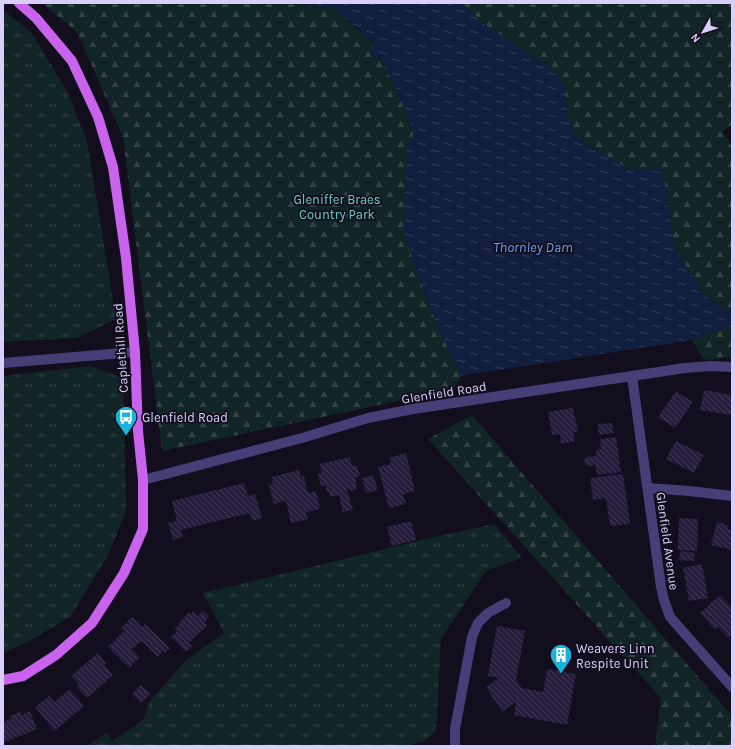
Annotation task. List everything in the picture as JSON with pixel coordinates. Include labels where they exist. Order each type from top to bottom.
[{"type":"main road","name":"Caplethill Road","points":[[3,680],[23,676],[56,655],[92,623],[124,573],[143,529],[143,480],[138,431],[135,352],[126,258],[113,167],[98,117],[72,61],[36,18],[19,3]]},
{"type":"street","points":[[3,363],[135,352]]},
{"type":"street","name":"Glenfield Road","points":[[143,480],[302,438],[368,418],[413,409],[685,368],[710,366],[732,367]]},
{"type":"street","name":"Glenfield Avenue","points":[[632,376],[664,600],[670,618],[732,687]]},
{"type":"street","points":[[648,488],[732,496]]},
{"type":"street","points":[[455,746],[455,729],[472,637],[478,624],[488,613],[506,603]]},
{"type":"green space","name":"Gleniffer Braes Country Park","points":[[42,3],[299,3],[318,8],[333,8],[373,43],[371,54],[381,60],[397,91],[414,133],[408,145],[415,267],[435,320],[461,376],[454,389],[162,451],[123,137],[77,32]]},
{"type":"green space","points":[[462,3],[732,3],[732,124],[723,131],[732,148],[732,314],[705,296],[674,247],[663,169],[630,170],[577,138],[569,120],[565,86],[541,61],[481,22]]},
{"type":"green space","points":[[3,10],[31,32],[67,91],[87,141],[116,319],[77,338],[3,342]]},
{"type":"green space","points":[[732,325],[732,357],[704,360],[692,340]]},
{"type":"green space","points":[[91,366],[123,378],[126,512],[107,557],[70,617],[29,641],[3,653],[3,376]]},
{"type":"green space","points":[[472,415],[732,716],[732,746],[655,746],[661,698],[428,439]]},
{"type":"green space","points":[[494,524],[522,558],[486,571],[441,639],[436,731],[423,742],[402,746],[86,746],[107,733],[112,741],[143,720],[150,701],[186,660],[224,633],[203,593]]},
{"type":"water","name":"Thornley Dam","points":[[299,3],[462,3],[481,22],[541,61],[557,74],[565,86],[569,120],[577,138],[630,170],[663,168],[674,247],[705,296],[732,314],[732,325],[692,340],[461,376],[435,320],[415,267],[403,229],[408,145],[414,133],[397,91],[381,60],[371,54],[373,42],[333,8],[318,8]]},
{"type":"building","points":[[704,390],[732,395],[731,415],[700,410]]},
{"type":"building","points":[[676,391],[693,402],[675,428],[658,417]]},
{"type":"building","points":[[573,408],[578,432],[573,432],[575,441],[561,444],[560,434],[552,435],[548,412]]},
{"type":"building","points":[[612,423],[614,433],[599,435],[598,424]]},
{"type":"building","points":[[616,437],[621,472],[597,475],[595,465],[587,466],[584,460],[586,457],[597,456],[596,450],[601,449],[600,439]]},
{"type":"building","points":[[676,441],[704,455],[694,473],[666,459]]},
{"type":"building","points":[[406,453],[415,491],[403,494],[406,504],[389,508],[378,467],[391,464],[389,458]]},
{"type":"building","points":[[350,457],[352,466],[357,465],[360,476],[355,477],[357,489],[351,491],[350,489],[347,489],[353,510],[343,512],[339,495],[330,497],[325,485],[321,486],[318,474],[322,473],[320,464]]},
{"type":"building","points":[[299,470],[301,477],[304,476],[308,493],[316,491],[320,509],[306,512],[308,519],[291,523],[286,501],[274,504],[269,485],[273,484],[271,477]]},
{"type":"building","points":[[623,474],[630,524],[610,526],[606,498],[593,500],[590,478]]},
{"type":"building","points":[[373,475],[378,490],[366,493],[362,478]]},
{"type":"building","points":[[244,483],[248,496],[255,494],[262,518],[252,521],[250,513],[181,530],[183,537],[173,540],[168,523],[177,521],[172,501]]},
{"type":"building","points":[[679,518],[698,519],[697,551],[678,550]]},
{"type":"building","points":[[411,521],[416,540],[392,546],[387,527]]},
{"type":"building","points":[[717,522],[728,525],[727,529],[732,530],[732,550],[711,545]]},
{"type":"building","points":[[680,551],[695,553],[694,561],[679,560]]},
{"type":"building","points":[[702,564],[708,598],[689,601],[683,568]]},
{"type":"building","points":[[720,595],[732,608],[732,635],[728,638],[718,627],[715,630],[700,613]]},
{"type":"building","points":[[193,611],[198,616],[203,611],[209,617],[204,622],[207,626],[189,643],[193,646],[186,652],[171,637],[177,631],[174,629],[180,624],[179,623],[189,612],[191,614]]},
{"type":"building","points":[[132,617],[142,627],[145,624],[170,648],[165,653],[163,651],[158,657],[142,641],[131,649],[140,657],[129,668],[108,647],[124,631],[121,628]]},
{"type":"building","name":"Weavers Linn Respite Unit","points":[[497,626],[525,631],[516,679],[522,688],[543,692],[547,669],[576,674],[567,725],[514,715],[516,702],[502,712],[486,687],[499,678],[488,676]]},
{"type":"building","points":[[98,653],[106,663],[104,665],[113,675],[87,698],[77,687],[79,685],[71,676]]},
{"type":"building","points":[[141,685],[150,694],[141,703],[132,694]]},
{"type":"building","points":[[70,689],[84,706],[54,731],[35,707],[49,696],[54,702]]},
{"type":"building","points":[[30,711],[37,729],[3,743],[3,722],[11,719],[10,716],[20,712],[22,715]]},
{"type":"place","name":"Glenfield Road","points":[[126,436]]},
{"type":"place","name":"Weavers Linn Respite Unit","points":[[561,674]]}]
